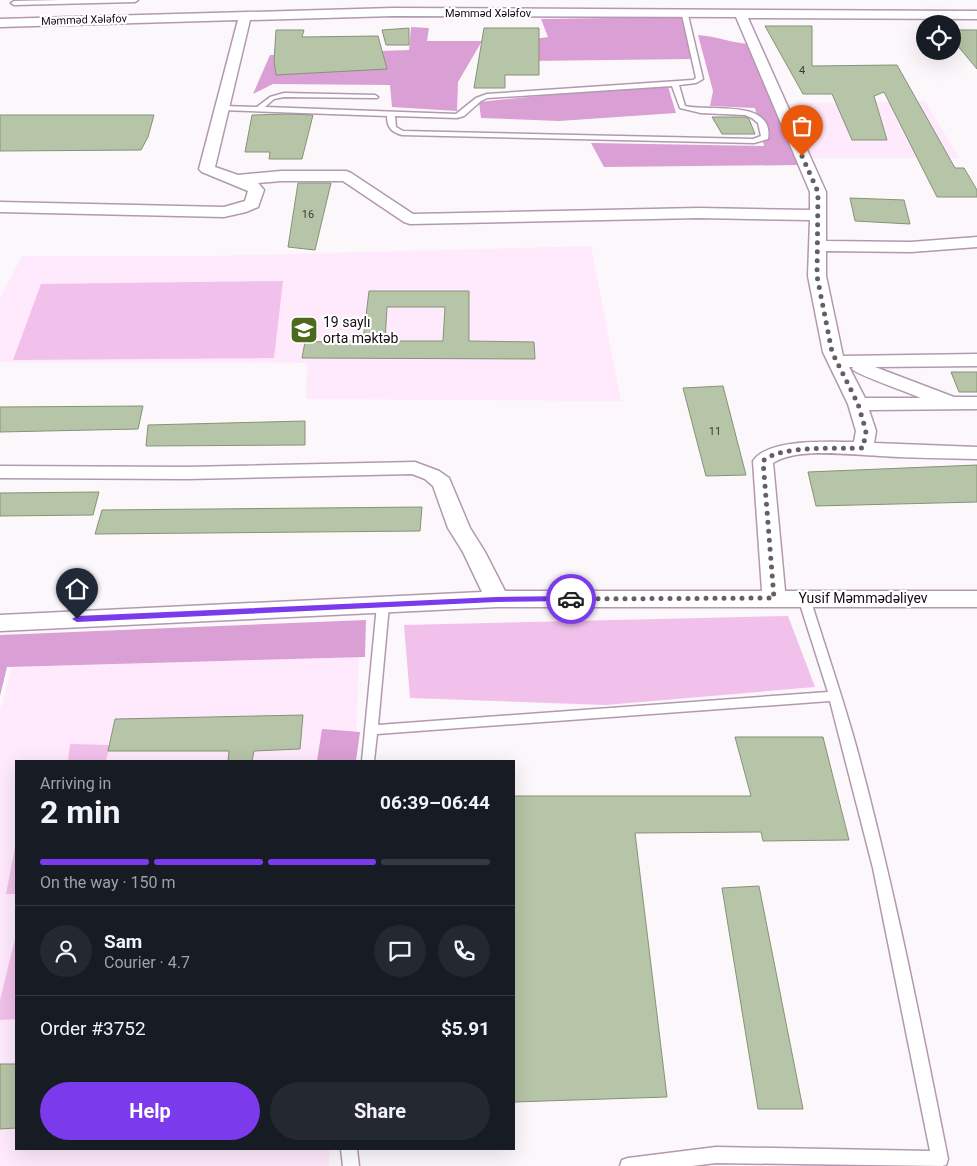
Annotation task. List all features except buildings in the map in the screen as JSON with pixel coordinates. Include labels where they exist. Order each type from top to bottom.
[{"type":"street","points":[[131,18],[140,0]]},
{"type":"street","points":[[752,0],[749,15],[818,192],[817,276],[832,352],[858,404],[866,431],[863,448]]},
{"type":"street","points":[[938,0],[951,15]]},
{"type":"street","name":"Məmməd Xələfov","points":[[0,24],[131,18],[246,16],[392,6],[684,15],[916,16]]},
{"type":"street","name":"Məmməd Xələfov","points":[[961,16],[977,15]]},
{"type":"street","points":[[0,207],[224,212],[240,209],[252,204],[256,190],[252,186],[207,169],[246,16]]},
{"type":"street","points":[[238,180],[281,176],[346,176],[410,220],[699,213],[817,215]]},
{"type":"street","points":[[817,246],[911,247],[977,242]]},
{"type":"street","points":[[837,362],[977,360]]},
{"type":"street","points":[[837,362],[885,376],[951,403]]},
{"type":"street","points":[[858,404],[977,403]]},
{"type":"street","points":[[774,598],[763,461],[770,455],[784,451],[863,448],[977,453]]},
{"type":"street","points":[[0,472],[187,473],[415,468],[432,475],[442,483],[459,528],[474,552],[496,599]]},
{"type":"street","name":"Yusif Məmmədəliyev","points":[[0,623],[496,599],[977,599]]},
{"type":"lane","points":[[14,4],[136,0]]},
{"type":"lane","points":[[222,108],[391,112],[457,116],[461,115],[481,97],[694,82],[700,79],[684,15]]},
{"type":"lane","points":[[391,112],[391,127],[394,131],[402,133],[754,141],[765,137],[762,123],[755,115],[741,112],[691,110],[682,107],[675,83]]},
{"type":"lane","points":[[260,108],[272,98],[284,95],[375,97]]},
{"type":"lane","points":[[628,1166],[716,1156],[941,1163],[920,1054],[875,847],[835,696],[804,598]]},
{"type":"lane","points":[[368,760],[383,605]]},
{"type":"lane","points":[[371,730],[835,696]]},
{"type":"lane","points":[[349,1150],[351,1166]]},
{"type":"shaded area","points":[[681,17],[693,59],[528,61],[527,40],[548,37],[541,19]]},
{"type":"shaded area","points":[[411,27],[429,28],[427,41],[482,41],[458,82],[457,111],[392,107],[390,85],[273,84],[253,94],[270,55],[409,50]]},
{"type":"shaded area","points":[[698,35],[749,44],[799,165],[604,167],[591,143],[764,146],[755,108],[710,106],[713,91]]},
{"type":"shaded area","points":[[667,83],[676,113],[559,121],[481,118],[479,102]]},
{"type":"shaded area","points":[[925,101],[959,158],[813,158],[786,104]]},
{"type":"shaded area","name":"19 saylı orta məktəb","points":[[591,246],[621,401],[306,399],[307,363],[0,362],[0,298],[22,256],[212,256]]},
{"type":"shaded area","points":[[283,281],[274,358],[13,360],[41,284]]},
{"type":"shaded area","points":[[788,616],[815,687],[606,705],[410,698],[404,625]]},
{"type":"shaded area","points":[[366,620],[365,657],[7,667],[0,696],[0,635]]},
{"type":"shaded area","points":[[359,657],[355,760],[15,760],[15,1150],[330,1150],[329,1166],[0,1166],[0,711],[12,667]]},
{"type":"shaded area","points":[[322,729],[360,732],[356,760],[317,760]]},
{"type":"shaded area","points":[[70,744],[110,745],[106,760],[68,760]]},
{"type":"shaded area","points":[[15,847],[15,894],[6,894]]},
{"type":"shaded area","points":[[15,939],[15,1019],[0,1020],[0,1000]]},
{"type":"way so far","points":[[571,599],[774,598],[763,461],[770,455],[784,451],[863,448],[866,440],[866,431],[858,404],[832,352],[817,276],[818,192],[802,156]]},
{"type":"place","name":"19 saylı orta məktəb","points":[[304,330]]},
{"type":"route","points":[[77,619],[496,599],[571,599]]}]
